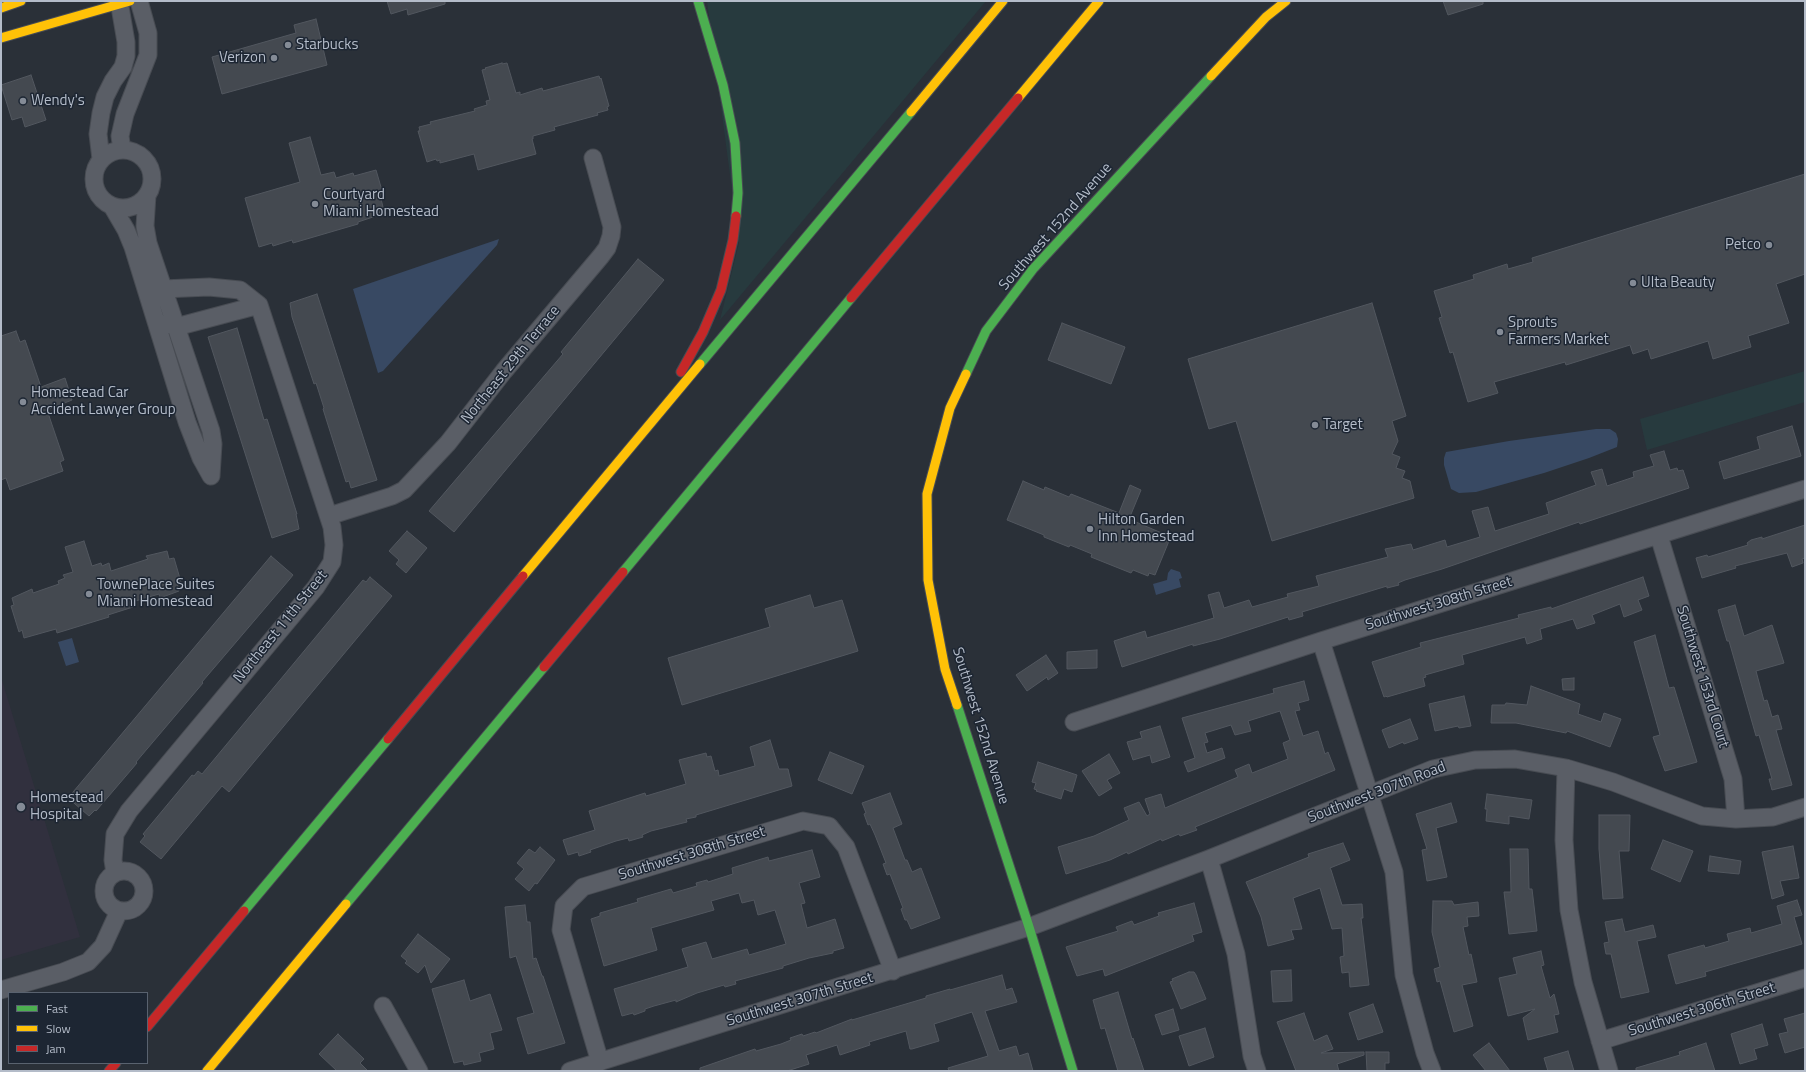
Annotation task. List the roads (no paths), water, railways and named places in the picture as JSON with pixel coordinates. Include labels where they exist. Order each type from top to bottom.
[{"type":"main road","points":[[1,8],[21,1]]},
{"type":"main road","points":[[672,398],[682,369],[703,332],[721,290],[733,240],[738,193],[733,135],[723,84],[698,1]]},
{"type":"main road","points":[[148,1025],[1003,1]]},
{"type":"main road","points":[[207,1071],[1099,1]]},
{"type":"main road","name":"Southwest 152nd Avenue","points":[[1073,1071],[1029,927],[944,669],[928,580],[927,494],[950,408],[986,331],[1033,269],[1247,36],[1266,17],[1286,1]]},
{"type":"main road","points":[[1,38],[123,2]]},
{"type":"street","points":[[122,150],[120,136],[125,114],[148,55],[148,33],[140,1]]},
{"type":"street","points":[[101,159],[98,134],[101,113],[105,97],[113,81],[123,67],[126,56],[123,2]]},
{"type":"street","points":[[122,150],[138,154],[149,166],[152,180],[147,195],[146,235],[211,431],[213,444],[211,476],[201,458],[187,422],[133,247],[126,230],[112,206],[100,197],[94,183],[95,168],[101,159],[107,154],[122,150]]},
{"type":"street","name":"Northeast 29th Terrace","points":[[329,516],[392,496],[404,490],[448,443],[504,371],[607,248],[612,236],[612,227],[593,158]]},
{"type":"street","points":[[112,206],[128,207],[139,203],[147,195]]},
{"type":"street","points":[[163,289],[221,288],[240,290],[259,305]]},
{"type":"street","points":[[219,314],[228,301],[226,294],[221,288]]},
{"type":"street","points":[[151,308],[165,322],[176,327],[219,314],[259,305]]},
{"type":"street","name":"Northeast 11th Street","points":[[115,873],[113,860],[115,834],[129,811],[316,587],[332,562],[334,545],[329,516],[259,305]]},
{"type":"street","name":"Southwest 308th Street","points":[[1074,722],[1321,641],[1805,489]]},
{"type":"street","name":"Southwest 153rd Court","points":[[1659,536],[1733,779],[1736,819]]},
{"type":"street","points":[[1321,641],[1394,872],[1404,976],[1425,1053],[1432,1071]]},
{"type":"street","name":"Southwest 307th Road","points":[[1029,927],[1209,859],[1432,769],[1475,760],[1515,759],[1566,768],[1613,782],[1702,816],[1736,819],[1773,816],[1805,807]]},
{"type":"street","points":[[1566,768],[1564,840],[1569,910],[1583,982],[1609,1071]]},
{"type":"street","name":"Southwest 308th Street","points":[[600,1062],[561,930],[564,906],[583,887],[803,821],[829,826],[846,847],[892,971]]},
{"type":"street","points":[[1209,859],[1236,954],[1252,1056],[1257,1071]]},
{"type":"street","points":[[129,872],[135,874],[140,879],[144,891],[140,904],[129,911],[119,911],[110,907],[106,902],[103,895],[105,882],[115,873],[129,872]]},
{"type":"street","points":[[1,990],[63,972],[88,962],[103,946],[119,911]]},
{"type":"street","name":"Southwest 307th Street","points":[[570,1071],[1029,927]]},
{"type":"street","name":"Southwest 306th Street","points":[[1600,1041],[1805,978]]},
{"type":"street","points":[[383,1006],[419,1071]]},
{"type":"water","points":[[499,239],[497,245],[383,371],[378,373],[353,289]]},
{"type":"water","points":[[1596,429],[1610,429],[1616,433],[1618,439],[1617,447],[1544,473],[1476,492],[1459,493],[1451,489],[1444,465],[1446,452],[1509,441]]},
{"type":"water","points":[[1171,569],[1180,572],[1182,578],[1179,579],[1181,587],[1156,595],[1153,584],[1167,580],[1168,573]]},
{"type":"water","points":[[72,638],[79,662],[66,666],[58,642]]},
{"type":"place","name":"Starbucks","points":[[288,45]]},
{"type":"place","name":"Verizon","points":[[274,58]]},
{"type":"place","name":"Wendy's","points":[[23,101]]},
{"type":"place","name":"Courtyard Miami Homestead","points":[[315,204]]},
{"type":"place","name":"Petco","points":[[1769,245]]},
{"type":"place","name":"Ulta Beauty","points":[[1633,283]]},
{"type":"place","name":"Sprouts Farmers Market","points":[[1500,332]]},
{"type":"place","name":"Homestead Car Accident Lawyer Group","points":[[23,402]]},
{"type":"place","name":"Target","points":[[1315,425]]},
{"type":"place","name":"Hilton Garden Inn Homestead","points":[[1090,529]]},
{"type":"place","name":"TownePlace Suites Miami Homestead","points":[[89,594]]},
{"type":"place","name":"Homestead Hospital","points":[[21,807]]}]
